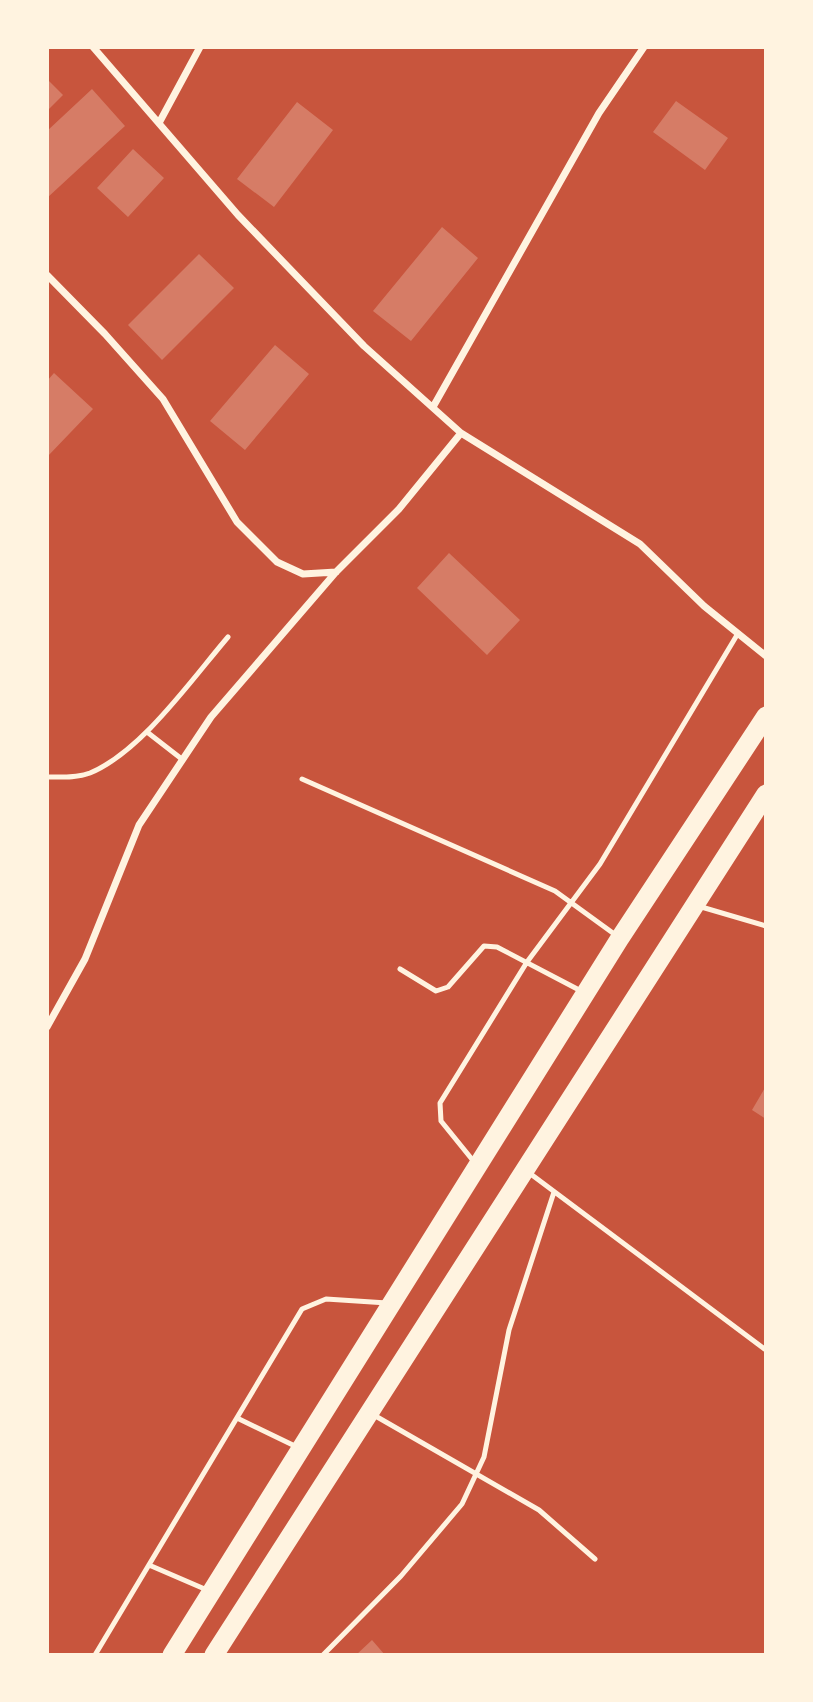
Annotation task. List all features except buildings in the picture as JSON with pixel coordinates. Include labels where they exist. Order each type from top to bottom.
[{"type":"highway","points":[[172,1655],[620,938],[766,716]]},
{"type":"highway","points":[[214,1655],[766,794]]},
{"type":"street","points":[[93,47],[238,215],[364,346],[461,433],[640,544],[737,635],[766,656]]},
{"type":"street","points":[[159,123],[200,47]]},
{"type":"street","points":[[433,407],[599,113],[644,47]]},
{"type":"street","points":[[47,275],[163,399],[237,522],[277,562],[303,574],[336,572]]},
{"type":"street","points":[[47,1027],[85,959],[139,825],[211,717],[336,572],[399,509],[461,433]]},
{"type":"lane","points":[[477,1165],[441,1121],[440,1103],[527,962],[600,864],[737,635]]},
{"type":"lane","points":[[47,777],[88,774],[110,762],[147,732],[228,637]]},
{"type":"lane","points":[[147,732],[183,760]]},
{"type":"lane","points":[[302,779],[555,891],[620,938]]},
{"type":"lane","points":[[695,905],[766,926]]},
{"type":"lane","points":[[400,968],[436,991],[448,987],[484,946],[497,947],[586,994]]},
{"type":"lane","points":[[525,1170],[766,1350]]},
{"type":"lane","points":[[323,1655],[401,1576],[462,1504],[484,1457],[509,1330],[554,1192]]},
{"type":"lane","points":[[95,1655],[302,1309],[327,1299],[391,1304]]},
{"type":"lane","points":[[370,1412],[539,1510],[595,1559]]},
{"type":"lane","points":[[237,1418],[302,1449]]},
{"type":"lane","points":[[149,1565],[212,1592]]}]
